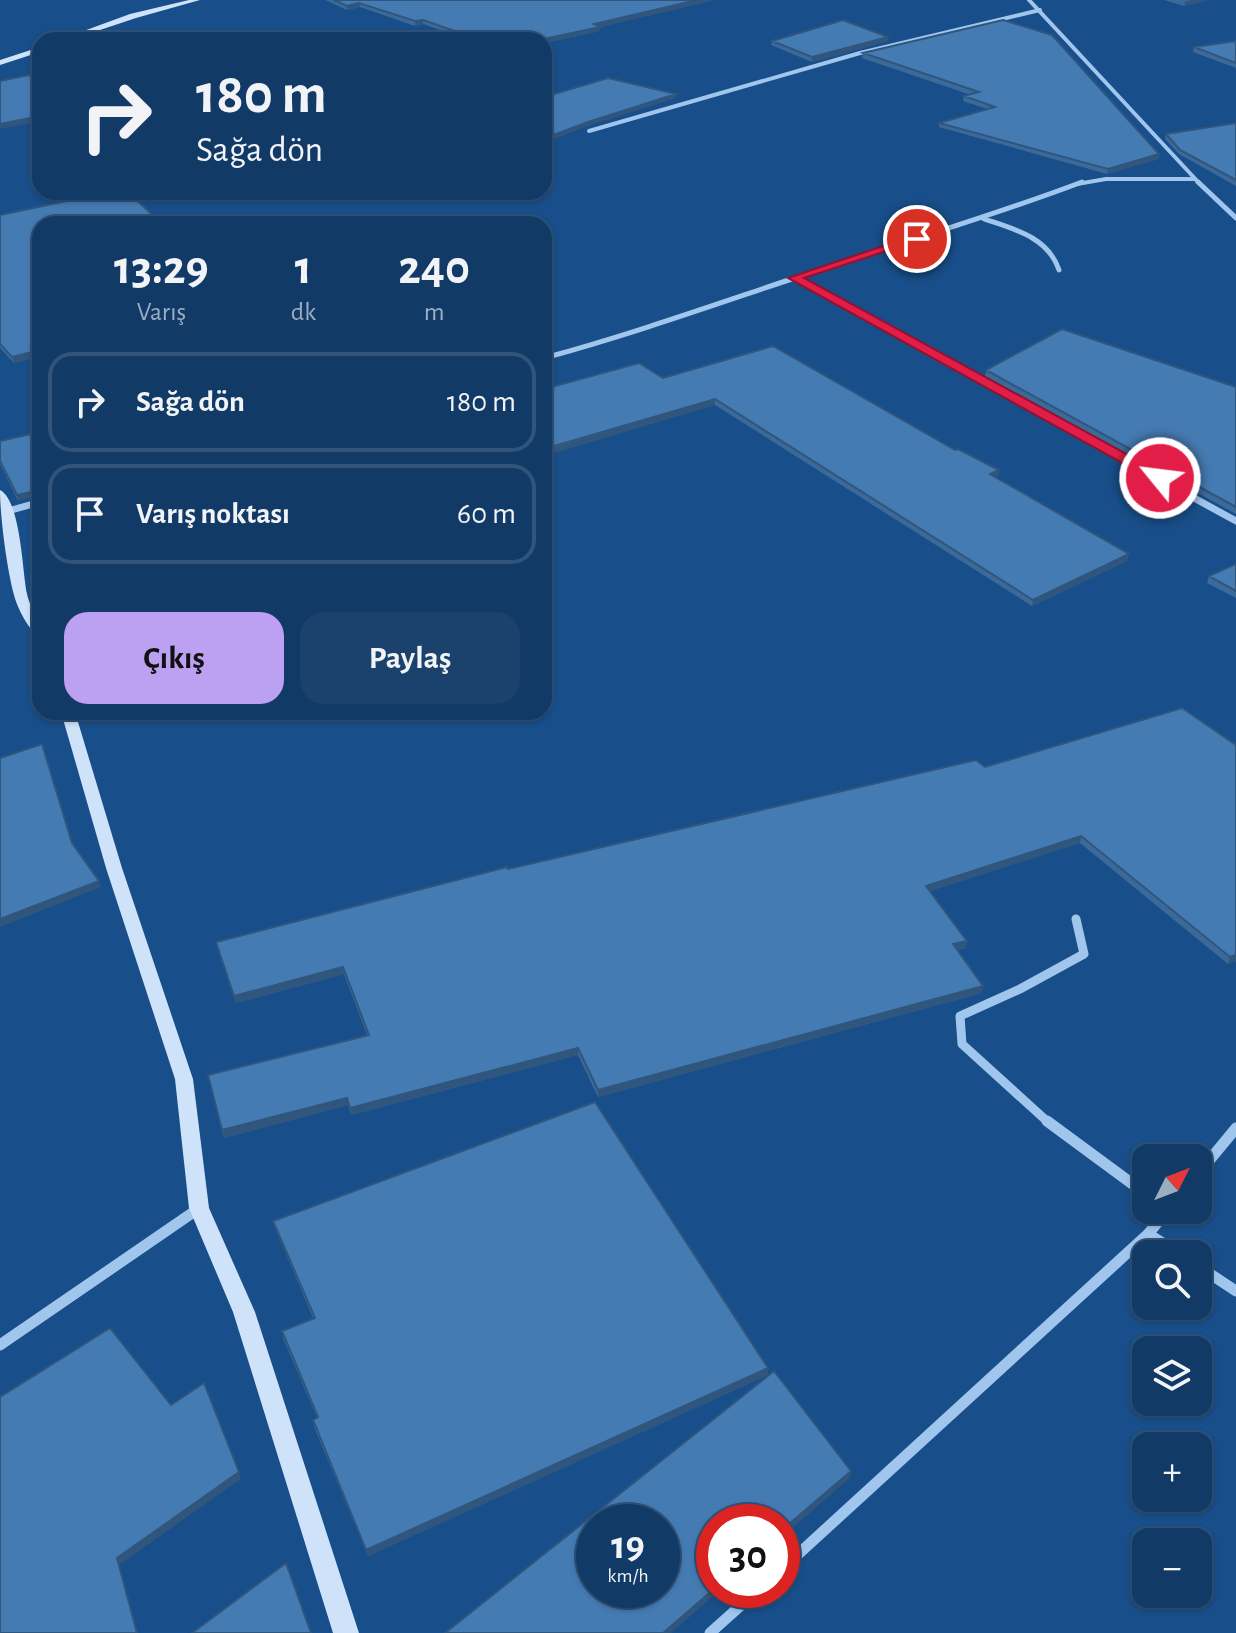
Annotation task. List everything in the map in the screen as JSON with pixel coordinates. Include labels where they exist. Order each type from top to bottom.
[{"type":"street","points":[[86,32],[133,16],[197,0]]},
{"type":"street","points":[[1029,0],[1194,179],[1236,218]]},
{"type":"street","points":[[589,131],[860,53],[1040,10]]},
{"type":"street","points":[[0,63],[32,52]]},
{"type":"street","points":[[552,356],[621,337],[794,278],[984,219],[1085,181],[1194,179]]},
{"type":"street","points":[[984,219],[1042,243],[1057,258],[1059,270]]},
{"type":"street","points":[[794,278],[1236,521]]},
{"type":"street","points":[[0,494],[8,511],[21,598],[32,618]]},
{"type":"street","points":[[8,511],[32,504]]},
{"type":"street","points":[[70,720],[114,868],[184,1079],[199,1208],[244,1312],[346,1633]]},
{"type":"street","points":[[1076,919],[1084,954],[1020,989],[960,1016],[962,1044],[1051,1124],[1132,1184]]},
{"type":"street","points":[[1212,1157],[1236,1128]]},
{"type":"street","points":[[0,1345],[199,1208]]},
{"type":"street","points":[[800,1553],[1156,1224]]},
{"type":"street","points":[[1148,1234],[1158,1240]]},
{"type":"street","points":[[1212,1275],[1236,1291]]},
{"type":"street","points":[[710,1633],[738,1608]]},
{"type":"building","points":[[334,0],[697,0],[552,37],[552,32],[458,32],[359,3],[347,6]]},
{"type":"building","points":[[843,20],[888,37],[812,57],[772,41]]},
{"type":"building","points":[[1003,20],[1052,35],[1159,154],[1108,169],[939,123],[995,107],[964,96],[979,92],[863,53]]},
{"type":"building","points":[[1236,41],[1236,63],[1194,47]]},
{"type":"building","points":[[32,76],[32,118],[0,124],[0,81]]},
{"type":"building","points":[[608,78],[676,94],[552,136],[552,95]]},
{"type":"building","points":[[1236,123],[1236,180],[1180,150],[1166,134]]},
{"type":"building","points":[[72,200],[136,200],[154,216],[32,216],[32,352],[12,357],[0,344],[0,215]]},
{"type":"building","points":[[1062,329],[1236,387],[1236,507],[986,370]]},
{"type":"building","points":[[773,346],[955,450],[999,470],[990,474],[1129,554],[1033,600],[715,399],[552,447],[552,387],[639,363],[663,378]]},
{"type":"building","points":[[32,434],[32,492],[17,495],[0,461],[0,441]]},
{"type":"building","points":[[1236,564],[1236,591],[1209,576]]},
{"type":"building","points":[[1182,708],[1236,745],[1236,955],[1230,957],[1081,836],[926,886],[967,941],[953,944],[983,986],[598,1090],[578,1048],[350,1108],[347,1098],[222,1130],[208,1075],[369,1035],[343,967],[234,996],[216,942],[507,867],[976,760],[985,767]]},
{"type":"building","points":[[42,744],[72,843],[99,881],[0,919],[0,758]]},
{"type":"building","points":[[595,1102],[768,1368],[366,1550],[313,1420],[318,1417],[282,1331],[315,1318],[273,1221]]},
{"type":"building","points":[[110,1328],[171,1405],[204,1383],[239,1472],[117,1558],[137,1633],[0,1633],[0,1397]]},
{"type":"building","points":[[774,1371],[851,1471],[800,1515],[800,1504],[696,1504],[696,1605],[663,1633],[445,1633],[576,1529],[576,1608],[680,1608],[680,1504],[607,1504]]},
{"type":"building","points":[[286,1563],[311,1633],[192,1633]]},
{"type":"route","points":[[917,239],[794,278],[1160,478]]}]
